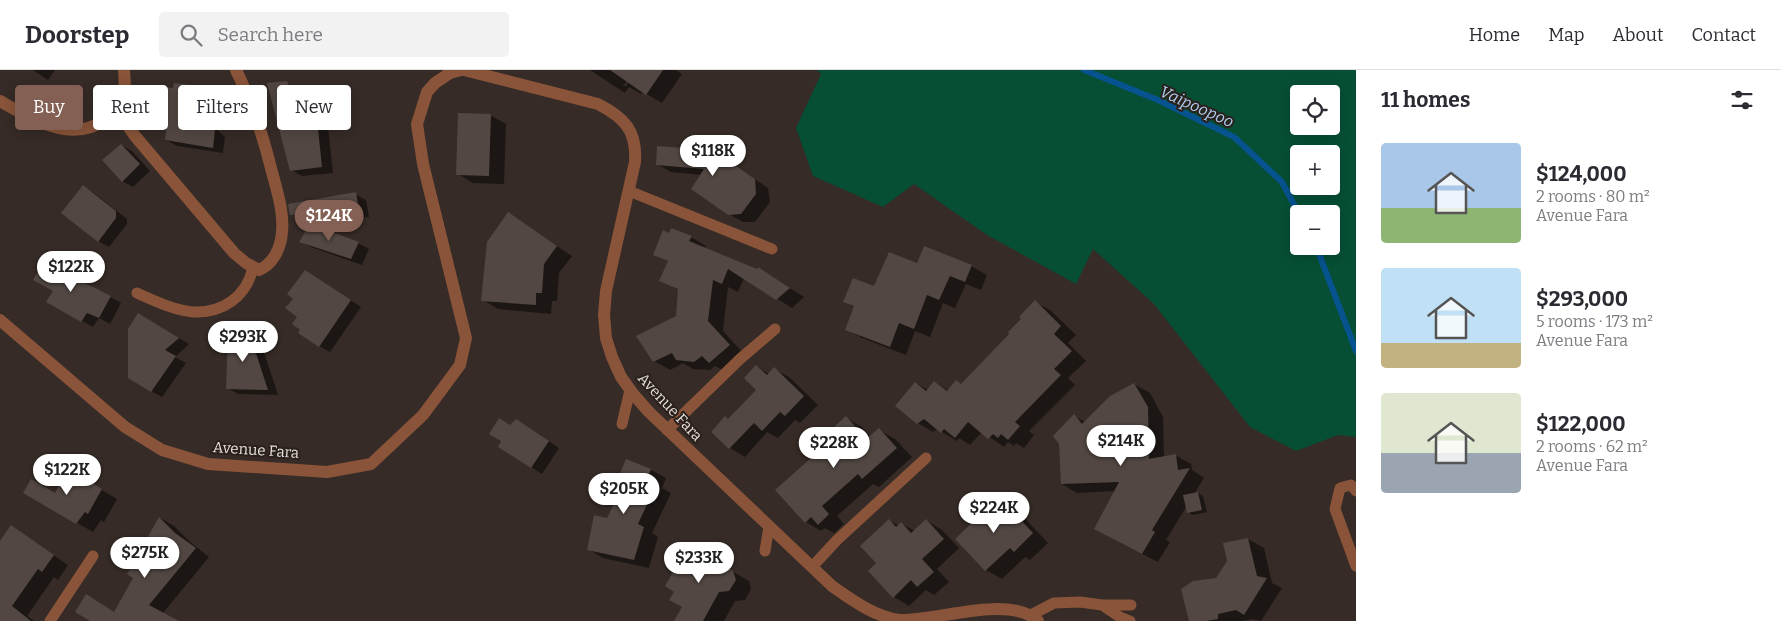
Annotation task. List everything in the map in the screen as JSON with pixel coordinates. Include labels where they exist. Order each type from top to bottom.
[{"type":"street","points":[[124,70],[125,85]]},
{"type":"street","points":[[131,130],[204,219],[240,259],[259,270],[266,267],[281,240],[282,224],[279,199],[264,140],[250,97],[236,70]]},
{"type":"street","name":"Avenue Fara","points":[[0,320],[125,428],[162,450],[208,464],[327,472],[371,464],[423,415],[460,365],[466,338],[423,164],[417,124],[427,92],[434,83],[450,73],[462,70],[598,104],[615,112],[626,123],[633,135],[636,149],[635,162],[606,291],[604,315],[606,338],[612,357],[621,377],[630,390],[667,430],[812,568],[832,586],[858,604],[881,615],[900,620],[930,620],[998,609],[1019,610],[1035,618]]},
{"type":"street","points":[[0,101],[27,116],[61,129],[93,127]]},
{"type":"lane","points":[[628,191],[772,249]]},
{"type":"lane","points":[[138,293],[177,309],[193,312],[211,310],[224,306],[244,290],[253,268]]},
{"type":"lane","points":[[667,430],[740,359],[775,329]]},
{"type":"lane","points":[[622,424],[630,390]]},
{"type":"lane","points":[[812,568],[837,540],[926,458]]},
{"type":"lane","points":[[1356,490],[1351,486],[1340,488],[1335,509],[1356,566]]},
{"type":"lane","points":[[765,551],[769,526]]},
{"type":"lane","points":[[50,621],[93,556]]},
{"type":"lane","points":[[1035,618],[1054,603],[1080,602],[1102,605],[1131,605]]},
{"type":"lane","points":[[1102,605],[1130,621]]},
{"type":"green space","points":[[817,70],[1356,70],[1356,437],[1338,435],[1296,451],[1250,427],[1154,304],[1093,249],[1076,284],[987,235],[914,184],[883,207],[813,176],[796,128],[821,74]]},
{"type":"building","points":[[610,70],[663,70],[646,95]]},
{"type":"building","points":[[287,81],[289,85],[277,85],[277,121],[267,83]]},
{"type":"building","points":[[174,83],[189,85],[178,85],[178,130],[215,130],[213,148],[165,140],[166,130],[168,130],[168,88],[173,88]]},
{"type":"building","points":[[458,113],[491,114],[489,176],[456,175]]},
{"type":"building","points":[[279,130],[318,130],[322,167],[290,171]]},
{"type":"building","points":[[703,143],[755,179],[756,194],[741,214],[728,215],[691,189],[704,169],[656,165],[657,146],[699,149]]},
{"type":"building","points":[[121,144],[140,164],[122,182],[102,160]]},
{"type":"building","points":[[83,185],[116,211],[116,218],[98,242],[61,213]]},
{"type":"building","points":[[356,192],[359,211],[290,215],[288,204]]},
{"type":"building","points":[[508,212],[557,246],[544,264],[542,293],[536,293],[536,305],[481,301],[487,242]]},
{"type":"building","points":[[310,224],[359,242],[351,259],[299,242]]},
{"type":"building","points":[[671,228],[692,236],[689,241],[757,269],[758,267],[790,288],[776,300],[728,269],[722,284],[713,280],[708,321],[730,345],[709,363],[702,356],[694,362],[676,360],[672,353],[653,362],[636,336],[676,316],[678,289],[659,281],[668,261],[653,255],[663,230],[669,233]]},
{"type":"building","points":[[924,246],[972,265],[965,282],[950,276],[939,300],[927,295],[914,329],[899,323],[890,347],[845,330],[854,306],[843,302],[853,278],[874,286],[889,252],[917,263]]},
{"type":"building","points":[[45,260],[62,269],[61,271],[111,296],[99,318],[87,313],[81,322],[46,302],[53,291],[33,280]]},
{"type":"building","points":[[305,270],[351,300],[319,347],[298,333],[300,330],[292,324],[297,317],[285,308],[293,299],[287,294]]},
{"type":"building","points":[[1035,300],[1061,326],[1054,334],[1072,351],[1054,369],[1061,375],[1015,422],[1020,426],[1008,440],[1001,434],[998,438],[993,434],[988,439],[968,422],[955,438],[944,429],[941,433],[924,419],[917,424],[895,406],[915,382],[926,391],[934,381],[947,391],[956,380],[961,384],[1009,334],[1008,332],[1021,319],[1019,317]]},
{"type":"building","points":[[138,313],[179,338],[165,350],[176,356],[151,392],[128,378],[128,329]]},
{"type":"building","points":[[247,326],[268,390],[226,389],[228,332]]},
{"type":"building","points":[[756,365],[767,375],[774,367],[804,396],[785,416],[780,412],[762,431],[754,423],[729,449],[711,432],[725,416],[728,419],[756,390],[744,378]]},
{"type":"building","points":[[1134,383],[1148,407],[1149,459],[1176,454],[1178,470],[1190,468],[1152,530],[1155,532],[1142,554],[1094,529],[1119,482],[1061,484],[1059,444],[1053,436],[1074,414],[1082,424],[1110,396]]},
{"type":"building","points":[[846,416],[866,439],[879,428],[897,448],[862,479],[858,474],[822,506],[829,514],[818,525],[811,517],[805,523],[775,490],[829,442],[824,436]]},
{"type":"building","points":[[499,418],[510,425],[516,419],[549,441],[531,468],[498,447],[501,441],[489,434]]},
{"type":"building","points":[[626,459],[651,469],[647,479],[657,483],[638,524],[644,527],[634,560],[587,550],[594,515],[607,518],[626,479],[619,476]]},
{"type":"building","points":[[68,469],[102,489],[88,514],[85,512],[76,524],[23,493],[31,479],[55,493]]},
{"type":"building","points":[[1198,492],[1202,510],[1187,513],[1183,495]]},
{"type":"building","points":[[998,496],[1033,533],[1014,552],[1010,548],[985,571],[955,539],[980,515],[978,513]]},
{"type":"building","points":[[159,517],[175,533],[196,548],[149,605],[179,621],[90,621],[75,612],[86,594],[114,612],[133,578],[127,574]]},
{"type":"building","points":[[889,519],[896,527],[901,522],[911,533],[926,519],[944,539],[922,559],[934,572],[917,587],[911,580],[893,598],[868,571],[876,563],[860,546]]},
{"type":"building","points":[[11,525],[54,555],[42,572],[38,569],[12,606],[31,621],[0,621],[0,541]]},
{"type":"building","points":[[1248,538],[1257,576],[1267,578],[1244,615],[1236,610],[1218,614],[1218,619],[1189,621],[1181,589],[1193,581],[1216,578],[1227,561],[1223,543]]},
{"type":"building","points":[[702,544],[717,553],[713,559],[733,571],[736,580],[729,591],[719,592],[703,621],[674,621],[682,607],[669,600],[674,592],[665,586],[684,553],[694,559]]},
{"type":"waterway","name":"Vaipoopoo","points":[[1084,70],[1158,100],[1234,137],[1282,182],[1294,205]]},
{"type":"waterway","name":"Vaipoopoo","points":[[1319,255],[1356,351]]}]
